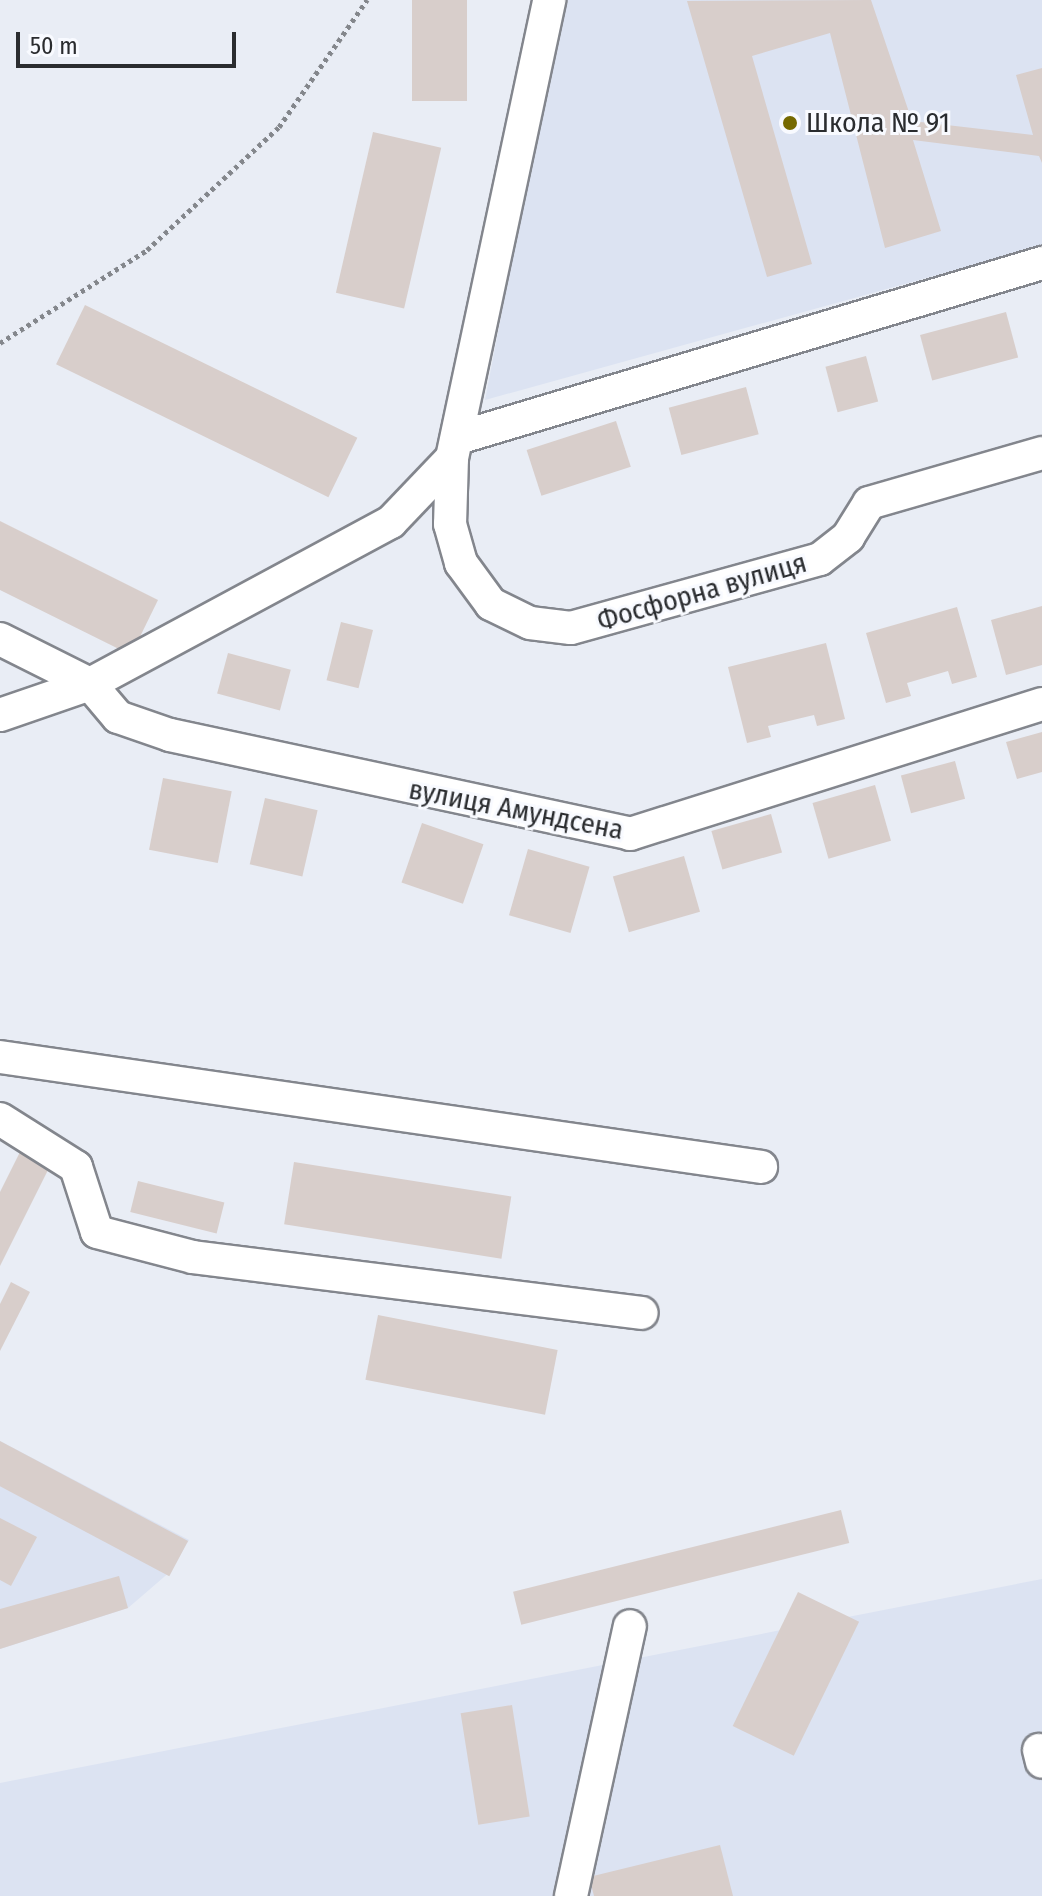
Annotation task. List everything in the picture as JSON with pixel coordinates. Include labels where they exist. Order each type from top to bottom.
[{"type":"street","name":"Фосфорна вулиця","points":[[549,0],[455,448],[450,524],[461,563],[491,604],[530,623],[571,628],[820,559],[848,537],[869,503],[1042,453]]},
{"type":"street","points":[[0,715],[90,684],[391,522],[455,448],[1042,263]]},
{"type":"street","points":[[0,639],[90,684]]},
{"type":"street","name":"вулиця Амундсена","points":[[90,684],[118,717],[170,735],[630,834],[1042,704]]},
{"type":"street","points":[[0,1057],[761,1167]]},
{"type":"street","points":[[0,1119],[76,1167],[97,1232],[193,1257],[642,1313]]},
{"type":"street","points":[[571,1896],[630,1626]]},
{"type":"path","points":[[0,343],[147,250],[279,127],[367,0]]},
{"type":"shaded area","name":"Школа № 91","points":[[562,0],[1042,0],[1042,246],[485,400]]},
{"type":"shaded area","points":[[0,1441],[189,1540],[171,1571],[128,1608],[0,1649]]},
{"type":"shaded area","points":[[1042,1579],[1042,1896],[0,1896],[0,1783]]},
{"type":"building","points":[[412,0],[467,0],[467,101],[412,101]]},
{"type":"building","points":[[871,0],[912,121],[1033,135],[1016,75],[1042,68],[1042,163],[1039,156],[913,140],[941,231],[885,248],[830,33],[752,56],[812,264],[767,277],[687,1]]},
{"type":"building","points":[[373,132],[441,148],[404,309],[336,293]]},
{"type":"building","points":[[85,305],[357,438],[328,497],[56,364]]},
{"type":"building","points":[[1006,312],[1018,357],[932,380],[920,335]]},
{"type":"building","points":[[866,356],[878,401],[838,412],[825,367]]},
{"type":"building","points":[[746,387],[759,434],[681,455],[669,408]]},
{"type":"building","points":[[616,421],[631,467],[541,496],[527,450]]},
{"type":"building","points":[[0,521],[158,600],[131,655],[0,590]]},
{"type":"building","points":[[1042,606],[1042,665],[1006,675],[991,620]]},
{"type":"building","points":[[957,607],[977,677],[952,684],[948,671],[907,683],[911,696],[886,703],[866,633]]},
{"type":"building","points":[[341,622],[373,630],[359,688],[326,680]]},
{"type":"building","points":[[826,643],[845,719],[817,726],[814,715],[768,726],[771,737],[747,743],[728,667]]},
{"type":"building","points":[[228,653],[291,670],[280,710],[217,694]]},
{"type":"building","points":[[1042,732],[1042,772],[1017,779],[1006,742]]},
{"type":"building","points":[[955,761],[965,799],[911,813],[901,775]]},
{"type":"building","points":[[163,778],[232,791],[218,863],[149,850]]},
{"type":"building","points":[[875,785],[891,841],[829,859],[813,803]]},
{"type":"building","points":[[265,798],[318,810],[302,876],[250,864]]},
{"type":"building","points":[[771,814],[782,852],[722,870],[711,831]]},
{"type":"building","points":[[422,823],[483,844],[463,904],[401,883]]},
{"type":"building","points":[[528,849],[590,867],[571,933],[509,915]]},
{"type":"building","points":[[684,856],[700,912],[629,932],[613,876]]},
{"type":"building","points":[[21,1150],[51,1164],[0,1266],[0,1192]]},
{"type":"building","points":[[294,1162],[511,1196],[501,1259],[284,1224]]},
{"type":"building","points":[[138,1181],[224,1203],[217,1234],[130,1212]]},
{"type":"building","points":[[11,1282],[30,1292],[0,1351],[0,1304]]},
{"type":"building","points":[[378,1315],[558,1350],[545,1415],[365,1380]]},
{"type":"building","points":[[0,1441],[188,1541],[169,1576],[0,1486]]},
{"type":"building","points":[[841,1510],[849,1543],[521,1625],[513,1592]]},
{"type":"building","points":[[0,1518],[37,1537],[11,1586],[0,1580]]},
{"type":"building","points":[[119,1576],[128,1608],[0,1649],[0,1609]]},
{"type":"building","points":[[798,1592],[859,1622],[794,1756],[733,1726]]},
{"type":"building","points":[[512,1705],[530,1817],[478,1825],[461,1713]]},
{"type":"building","points":[[720,1845],[733,1896],[594,1896],[589,1877]]},
{"type":"place","name":"Школа № 91","points":[[790,123]]}]
